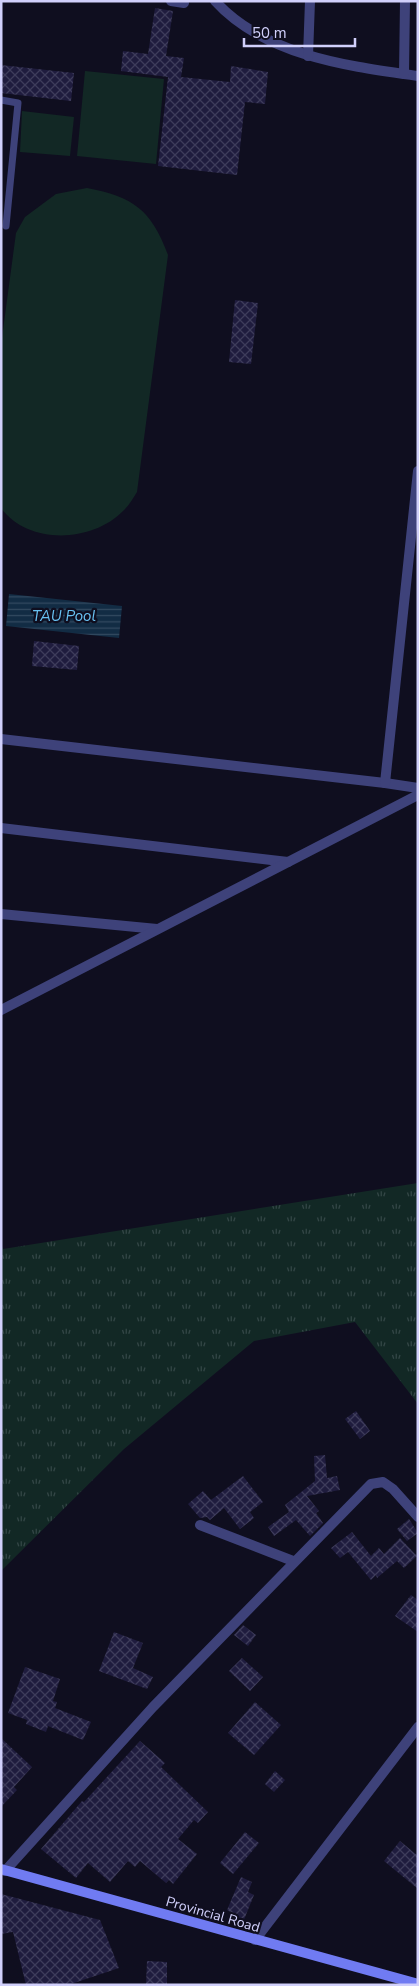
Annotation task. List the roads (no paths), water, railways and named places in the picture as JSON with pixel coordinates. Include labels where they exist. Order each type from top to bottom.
[{"type":"main road","name":"Provincial Road","points":[[3,1870],[418,1984]]},
{"type":"street","points":[[170,1],[184,3]]},
{"type":"street","points":[[215,1],[224,12],[253,33],[279,46],[308,56],[418,76]]},
{"type":"street","points":[[308,56],[310,1]]},
{"type":"street","points":[[404,74],[405,1]]},
{"type":"street","points":[[385,783],[418,471]]},
{"type":"street","points":[[1,739],[418,788]]},
{"type":"street","points":[[1,1010],[418,795]]},
{"type":"street","points":[[1,828],[288,862]]},
{"type":"street","points":[[1,914],[157,929]]},
{"type":"street","points":[[3,1870],[153,1707],[293,1561],[371,1484],[384,1482],[393,1489],[418,1517]]},
{"type":"street","points":[[200,1525],[293,1561]]},
{"type":"street","points":[[255,1940],[418,1727]]},
{"type":"lane","points":[[1,100],[18,103],[6,226]]},
{"type":"water","name":"TAU Pool","points":[[9,594],[122,606],[119,638],[6,626]]}]
